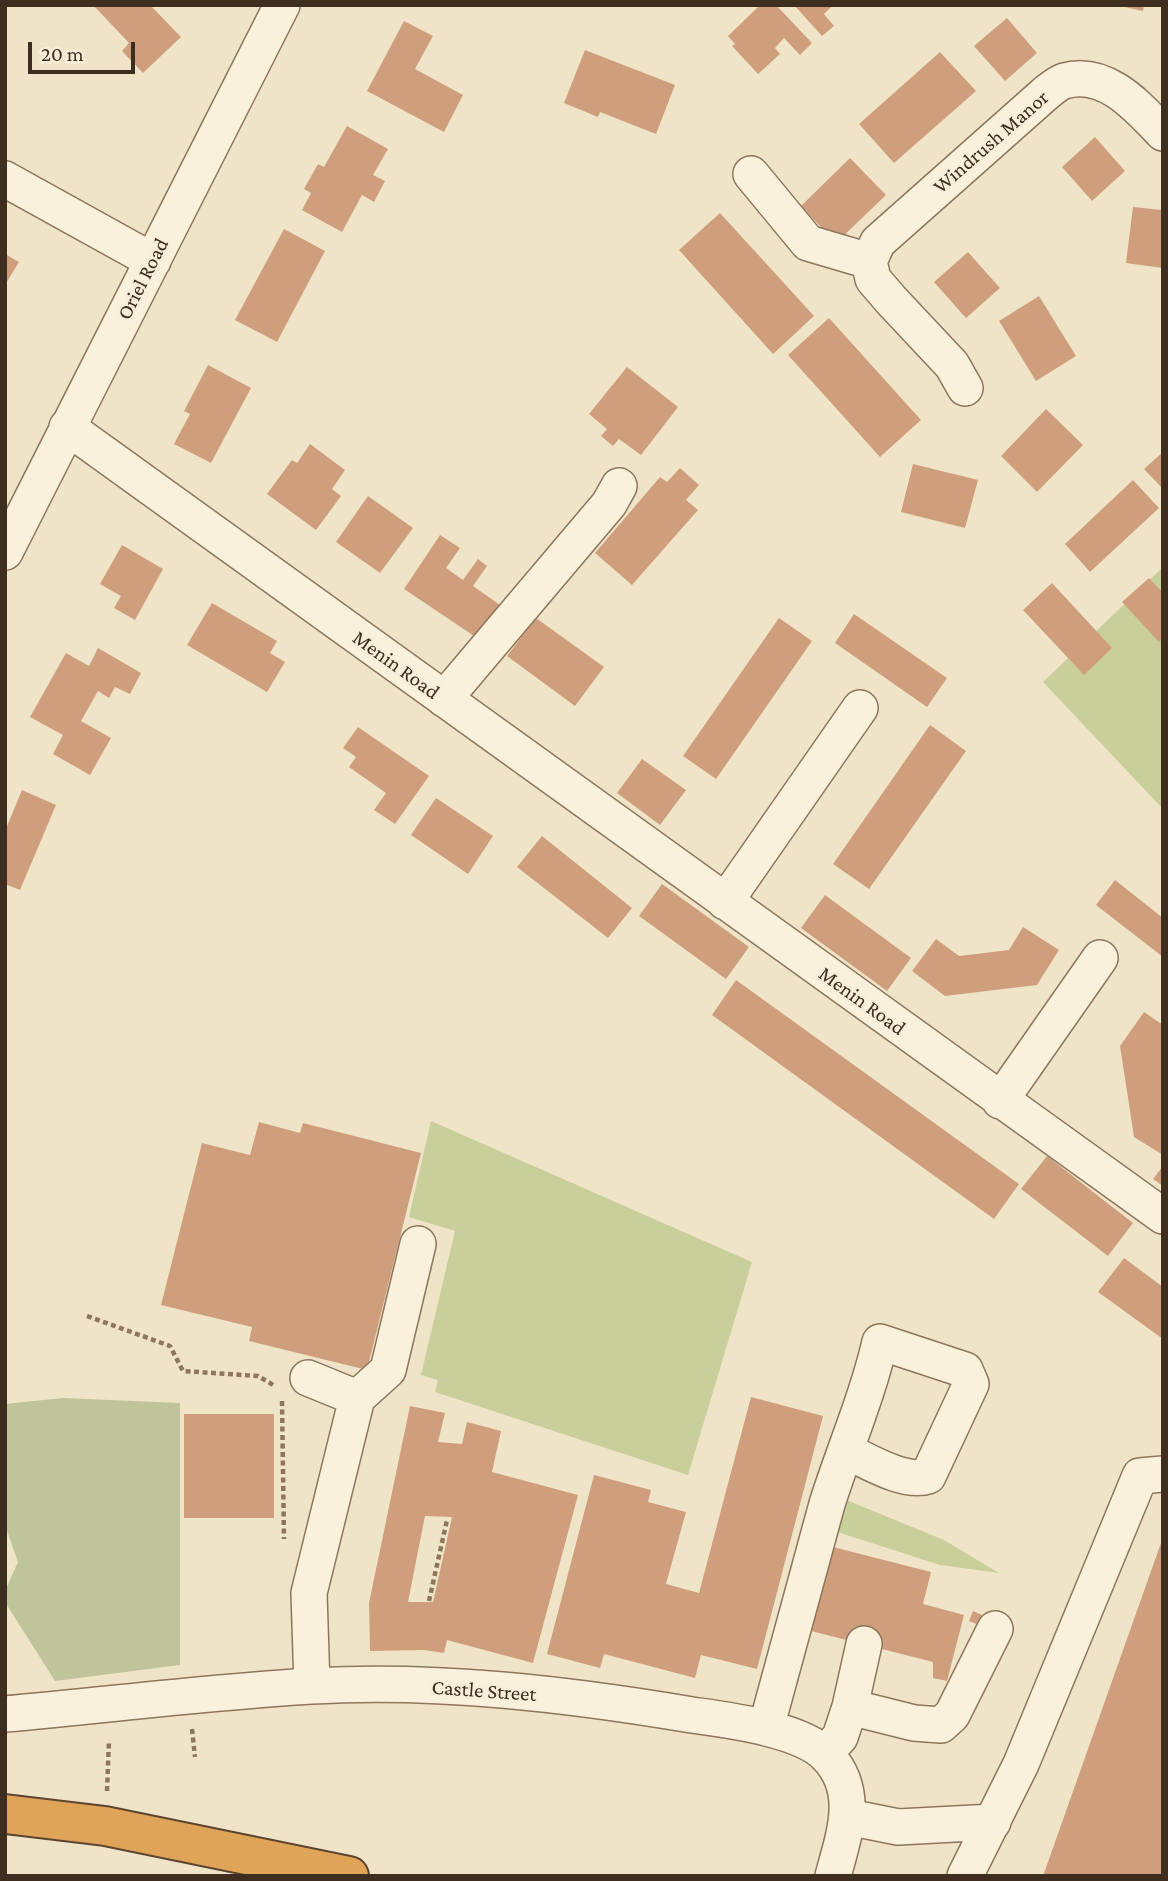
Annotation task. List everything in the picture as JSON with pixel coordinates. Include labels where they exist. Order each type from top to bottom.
[{"type":"highway","points":[[5,1814],[105,1826],[349,1876]]},
{"type":"street","name":"Oriel Road","points":[[5,552],[282,5]]},
{"type":"street","name":"Windrush Manor","points":[[869,261],[878,242],[1045,93],[1063,81],[1085,80],[1110,87],[1130,98],[1163,133]]},
{"type":"street","points":[[751,174],[808,243],[869,261],[873,279],[952,365],[965,388]]},
{"type":"street","points":[[5,179],[153,261]]},
{"type":"street","name":"Menin Road","points":[[67,427],[1163,1216]]},
{"type":"street","points":[[444,699],[609,504],[618,485]]},
{"type":"street","points":[[725,902],[860,708]]},
{"type":"street","points":[[1000,1101],[1100,958]]},
{"type":"street","points":[[312,1686],[309,1593],[357,1398],[388,1370],[418,1244]]},
{"type":"street","points":[[308,1378],[357,1398]]},
{"type":"street","points":[[766,1728],[827,1504],[846,1451]]},
{"type":"street","points":[[965,1876],[1021,1764],[1140,1476],[1163,1474]]},
{"type":"street","points":[[850,1707],[914,1723],[941,1725],[952,1714],[995,1629]]},
{"type":"street","points":[[833,1876],[848,1817],[848,1799],[843,1782],[825,1753],[840,1737],[850,1707],[864,1644]]},
{"type":"street","name":"Castle Street","points":[[5,1714],[312,1686],[454,1688],[574,1697],[766,1728],[825,1753]]},
{"type":"street","points":[[848,1817],[898,1827],[993,1822]]},
{"type":"path","points":[[87,1316],[170,1346],[183,1371],[258,1376],[282,1389],[284,1541]]},
{"type":"path","points":[[429,1601],[447,1520]]},
{"type":"path","points":[[105,1826],[110,1704]]},
{"type":"green space","points":[[1163,567],[1163,809],[1043,682]]},
{"type":"green space","points":[[431,1121],[752,1262],[688,1475],[435,1392],[438,1380],[421,1375],[455,1231],[409,1217]]},
{"type":"green space","points":[[63,1398],[180,1403],[180,1665],[55,1681],[5,1602],[5,1591],[18,1562],[5,1525],[5,1404]]},
{"type":"green space","points":[[839,1497],[944,1540],[999,1573],[940,1565],[831,1530]]},
{"type":"building","points":[[93,5],[150,5],[181,37],[143,73],[122,51],[129,43]]},
{"type":"building","points":[[760,5],[776,5],[812,43],[800,55],[784,38],[775,48],[780,54],[758,74],[732,46],[735,44],[728,36]]},
{"type":"building","points":[[794,5],[833,5],[824,14],[834,26],[822,36]]},
{"type":"building","points":[[1115,5],[1144,5],[1143,11]]},
{"type":"building","points":[[1007,18],[1037,53],[1005,81],[974,46]]},
{"type":"building","points":[[404,21],[433,36],[415,69],[463,95],[444,132],[367,91]]},
{"type":"building","points":[[585,50],[675,85],[656,134],[600,112],[598,117],[564,103]]},
{"type":"building","points":[[940,52],[976,91],[894,163],[859,124]]},
{"type":"building","points":[[347,126],[388,149],[373,175],[385,181],[374,202],[362,195],[342,232],[302,210],[311,193],[304,189],[318,164],[324,167]]},
{"type":"building","points":[[1095,137],[1125,171],[1092,201],[1062,167]]},
{"type":"building","points":[[850,158],[886,195],[836,243],[801,206]]},
{"type":"building","points":[[1133,207],[1163,210],[1163,268],[1126,263]]},
{"type":"building","points":[[720,213],[814,316],[773,354],[679,250]]},
{"type":"building","points":[[284,229],[325,251],[277,342],[235,320]]},
{"type":"building","points":[[968,252],[1000,288],[966,318],[934,282]]},
{"type":"building","points":[[5,254],[19,262],[5,285]]},
{"type":"building","points":[[1039,296],[1076,356],[1036,381],[999,321]]},
{"type":"building","points":[[829,318],[921,420],[880,457],[788,355]]},
{"type":"building","points":[[208,365],[251,388],[211,463],[174,444],[190,414],[184,411]]},
{"type":"building","points":[[627,367],[678,407],[641,455],[619,439],[613,446],[601,436],[607,429],[589,414]]},
{"type":"building","points":[[1046,409],[1083,445],[1037,492],[1001,456]]},
{"type":"building","points":[[310,444],[345,470],[332,489],[341,496],[316,530],[267,494],[292,460],[297,463]]},
{"type":"building","points":[[1163,452],[1163,489],[1144,469]]},
{"type":"building","points":[[913,464],[978,480],[965,528],[901,512]]},
{"type":"building","points":[[680,468],[699,485],[686,500],[698,510],[632,585],[595,553],[660,477],[667,482]]},
{"type":"building","points":[[1133,480],[1159,508],[1090,572],[1065,544]]},
{"type":"building","points":[[368,496],[413,528],[380,573],[336,542]]},
{"type":"building","points":[[440,535],[460,548],[446,568],[463,580],[478,559],[487,566],[473,586],[500,605],[477,638],[404,589]]},
{"type":"building","points":[[122,545],[163,569],[135,620],[114,608],[121,596],[100,584]]},
{"type":"building","points":[[1149,578],[1163,593],[1163,638],[1159,642],[1122,602]]},
{"type":"building","points":[[1052,583],[1112,648],[1084,675],[1023,610]]},
{"type":"building","points":[[212,603],[277,641],[270,653],[285,662],[267,692],[187,645]]},
{"type":"building","points":[[854,614],[947,678],[927,707],[835,643]]},
{"type":"building","points":[[536,618],[604,667],[575,706],[507,656]]},
{"type":"building","points":[[779,618],[812,641],[716,779],[683,756]]},
{"type":"building","points":[[98,648],[141,673],[130,694],[115,687],[109,698],[98,691],[81,721],[111,738],[90,775],[53,754],[63,735],[30,717],[66,653],[89,666]]},
{"type":"building","points":[[930,725],[966,751],[869,889],[833,864]]},
{"type":"building","points":[[358,727],[429,776],[395,824],[374,810],[386,793],[349,767],[356,757],[343,748]]},
{"type":"building","points":[[642,759],[686,790],[660,825],[617,793]]},
{"type":"building","points":[[22,790],[56,805],[20,890],[5,884],[5,831]]},
{"type":"building","points":[[436,798],[493,836],[468,874],[411,835]]},
{"type":"building","points":[[542,836],[632,908],[608,938],[517,867]]},
{"type":"building","points":[[1115,880],[1163,918],[1163,957],[1096,905]]},
{"type":"building","points":[[662,884],[749,947],[726,979],[639,916]]},
{"type":"building","points":[[825,895],[911,958],[887,991],[801,928]]},
{"type":"building","points":[[1023,927],[1059,950],[1037,985],[945,996],[912,971],[936,939],[959,956],[1009,950]]},
{"type":"building","points":[[736,980],[1019,1184],[994,1219],[712,1015]]},
{"type":"building","points":[[1144,1012],[1163,1025],[1163,1155],[1134,1137],[1120,1046]]},
{"type":"building","points":[[259,1122],[300,1133],[303,1123],[421,1153],[367,1370],[249,1341],[252,1327],[161,1305],[202,1143],[250,1155]]},
{"type":"building","points":[[1047,1156],[1133,1223],[1108,1256],[1021,1189]]},
{"type":"building","points":[[1163,1166],[1163,1186],[1153,1179]]},
{"type":"building","points":[[1124,1258],[1163,1287],[1163,1339],[1098,1292]]},
{"type":"building","points":[[751,1397],[823,1416],[757,1669],[701,1655],[695,1678],[604,1654],[600,1668],[547,1654],[594,1475],[651,1490],[648,1502],[686,1512],[666,1584],[699,1593]]},
{"type":"building","points":[[410,1406],[445,1413],[438,1442],[462,1444],[467,1422],[501,1431],[492,1472],[578,1495],[533,1663],[447,1640],[444,1653],[424,1650],[370,1651],[369,1603]],"holes":[[[425,1516],[452,1517],[433,1602],[408,1602]]]},
{"type":"building","points":[[184,1414],[274,1414],[274,1518],[184,1518]]},
{"type":"building","points":[[1162,1540],[1163,1876],[1043,1876]]},
{"type":"building","points":[[833,1547],[931,1572],[923,1604],[964,1615],[947,1681],[933,1678],[933,1662],[811,1631]]},
{"type":"building","points":[[973,1611],[982,1615],[979,1625],[969,1621]]}]
